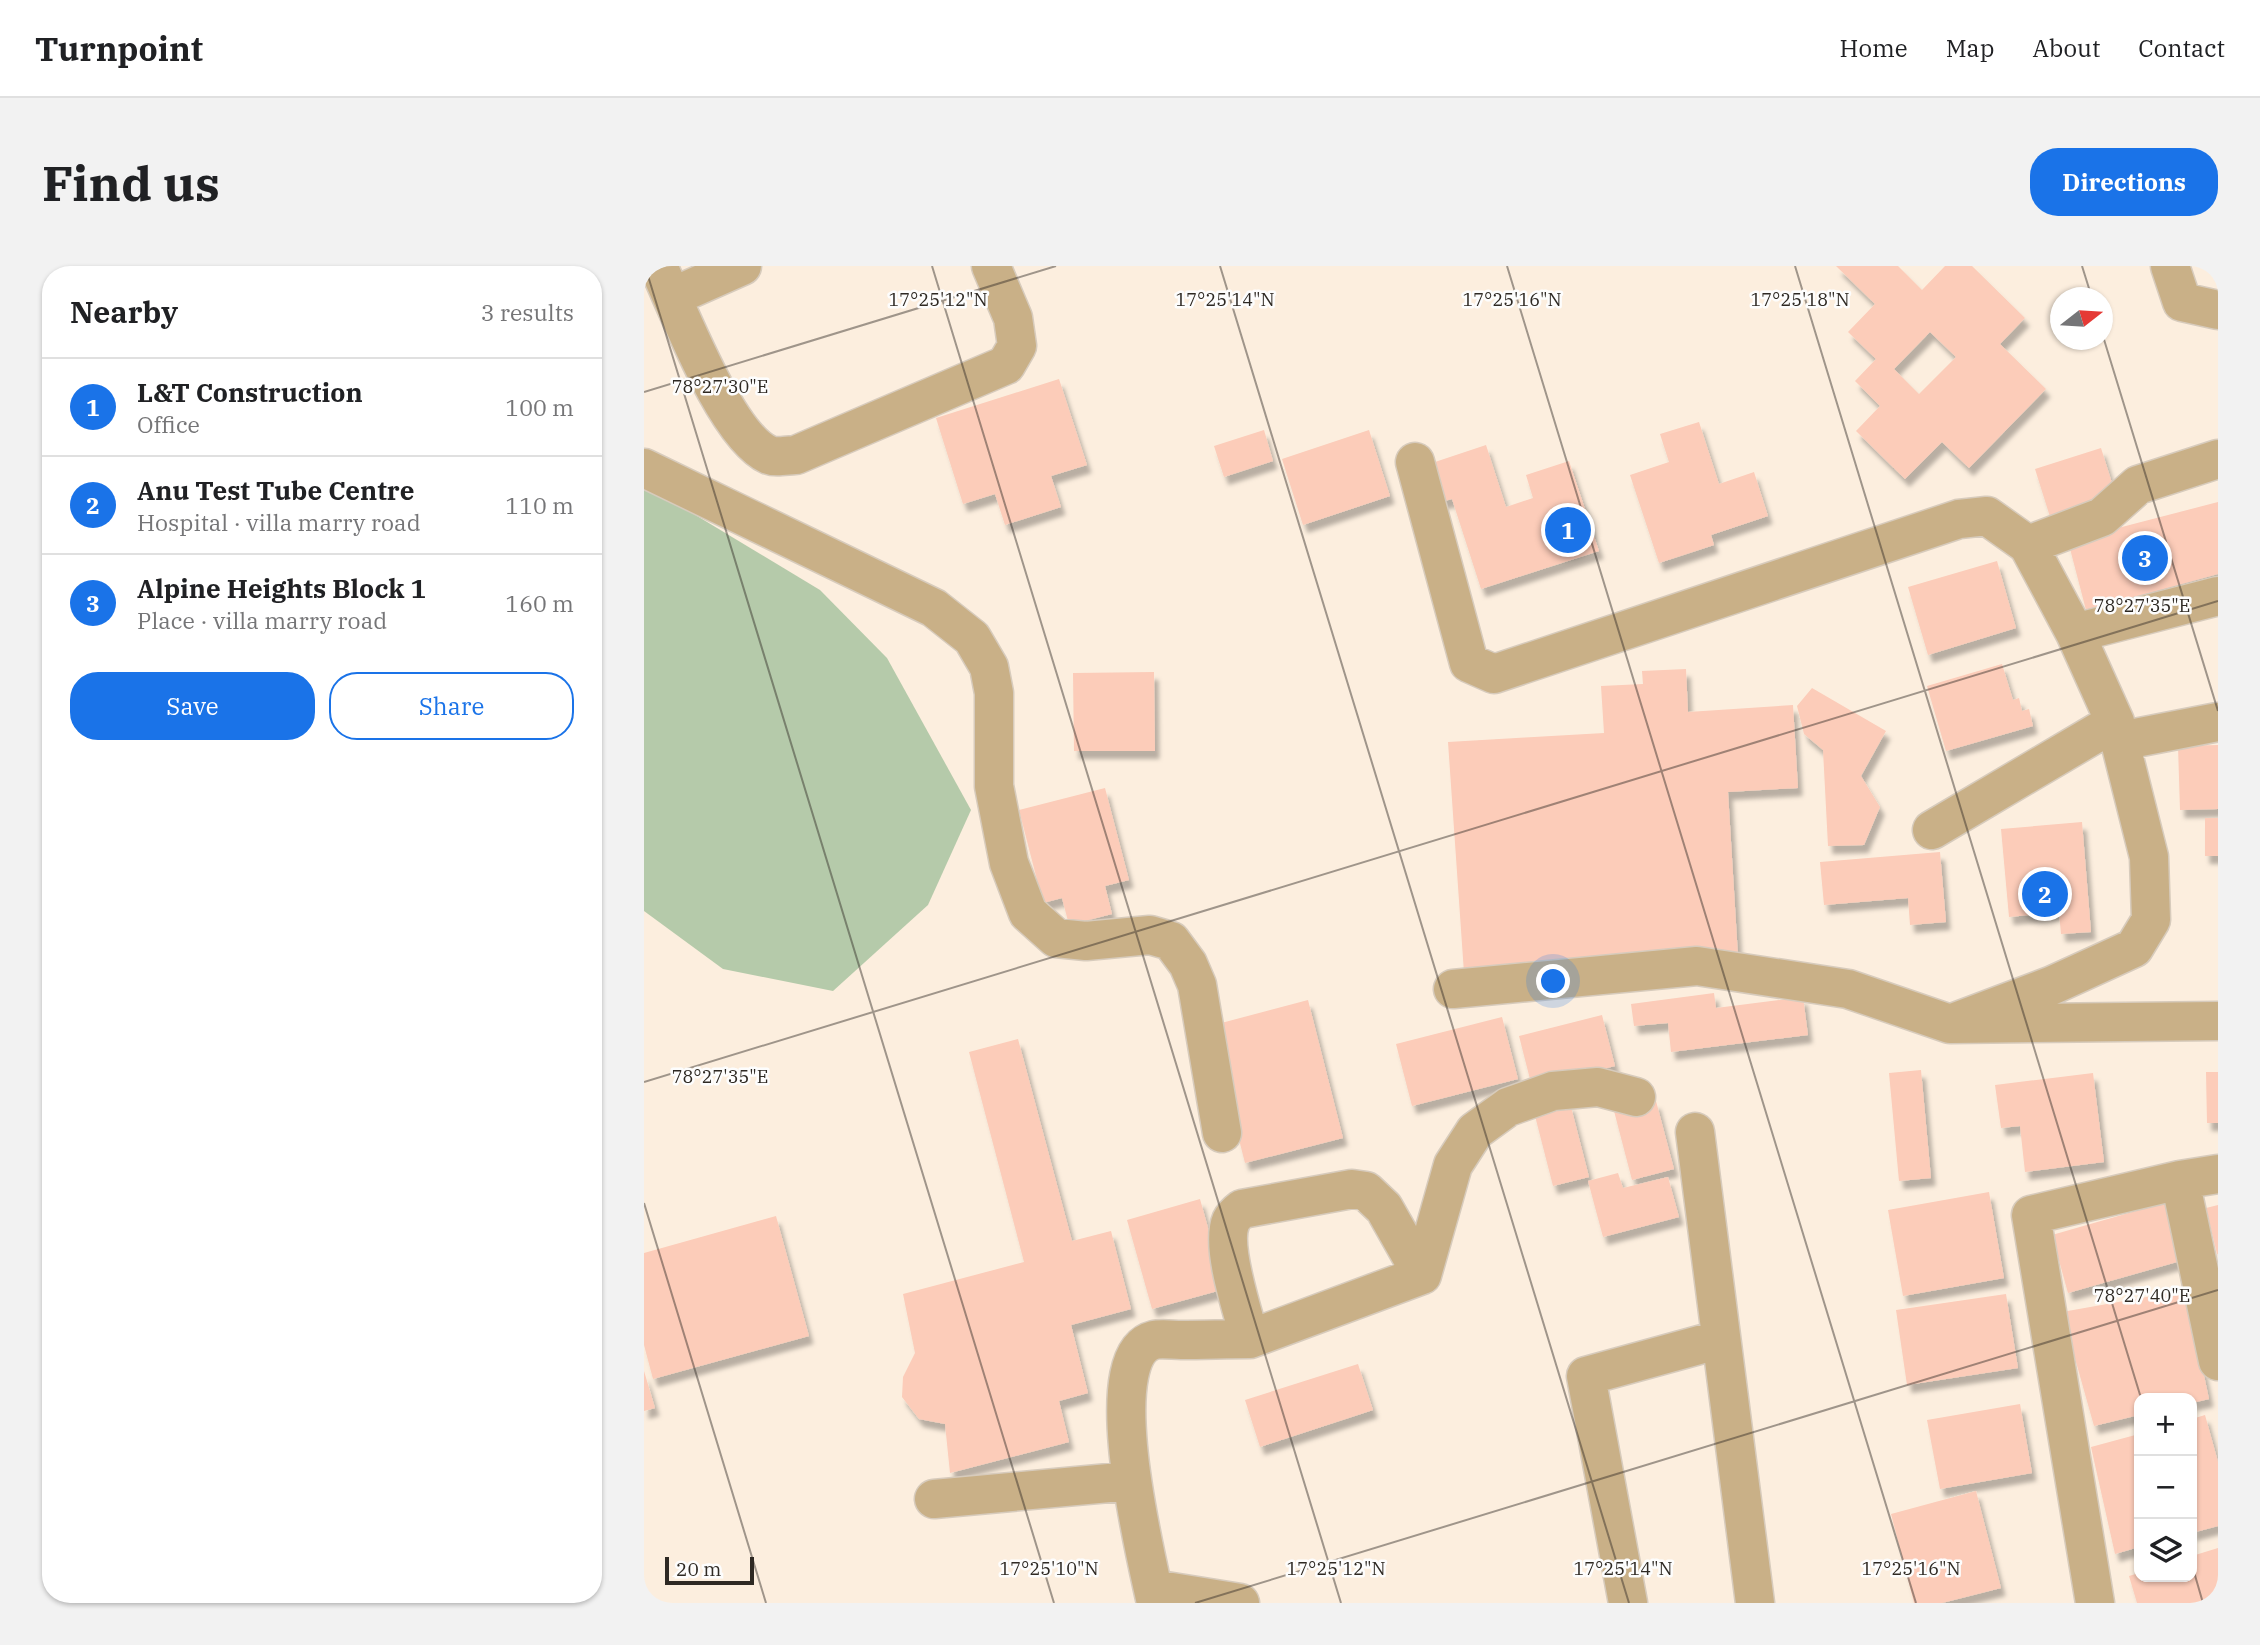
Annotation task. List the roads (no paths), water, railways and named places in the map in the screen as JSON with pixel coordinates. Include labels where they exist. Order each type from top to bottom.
[{"type":"street","points":[[742,266],[665,281],[723,404],[749,441],[771,456],[796,455],[1006,365],[1017,346],[1013,318],[991,266]]},
{"type":"street","points":[[2170,266],[2182,302],[2218,310]]},
{"type":"street","points":[[2028,545],[2102,517],[2138,485],[2218,459]]},
{"type":"street","points":[[1415,461],[1469,663],[1494,674],[1959,519],[1987,516],[2028,545],[2075,633],[2118,732],[2149,857],[2151,919],[2134,948],[2053,985],[1950,1024]]},
{"type":"street","points":[[644,468],[934,608],[972,638],[989,667],[992,680],[993,786],[1009,863],[1028,913],[1056,938],[1086,941],[1150,935],[1171,942],[1188,964],[1197,985],[1222,1133]]},
{"type":"street","points":[[2075,633],[2218,596]]},
{"type":"street","points":[[1932,830],[2118,732],[2218,722]]},
{"type":"street","points":[[1453,989],[1697,966],[1848,989],[1950,1024],[2218,1021]]},
{"type":"street","points":[[1422,1275],[1452,1165],[1475,1132],[1508,1107],[1553,1091],[1598,1087],[1636,1097]]},
{"type":"street","points":[[1695,1132],[1755,1603]]},
{"type":"street","points":[[2095,1603],[2031,1215],[2180,1180],[2218,1174]]},
{"type":"street","points":[[2180,1180],[2218,1361]]},
{"type":"street","points":[[1250,1339],[1234,1283],[1228,1236],[1231,1220],[1242,1209],[1352,1189],[1366,1191],[1384,1208],[1422,1275]]},
{"type":"street","points":[[1240,1603],[1155,1596],[1131,1481],[1126,1413],[1130,1371],[1136,1352],[1153,1340],[1250,1339],[1422,1275]]},
{"type":"street","points":[[1628,1603],[1586,1376],[1721,1339]]},
{"type":"street","points":[[934,1499],[1131,1481]]},
{"type":"place","name":"L&T Construction","points":[[1568,530]]},
{"type":"place","name":"Alpine Heights Block 1","points":[[2145,558]]},
{"type":"place","name":"Anu Test Tube Centre","points":[[2045,894]]}]
